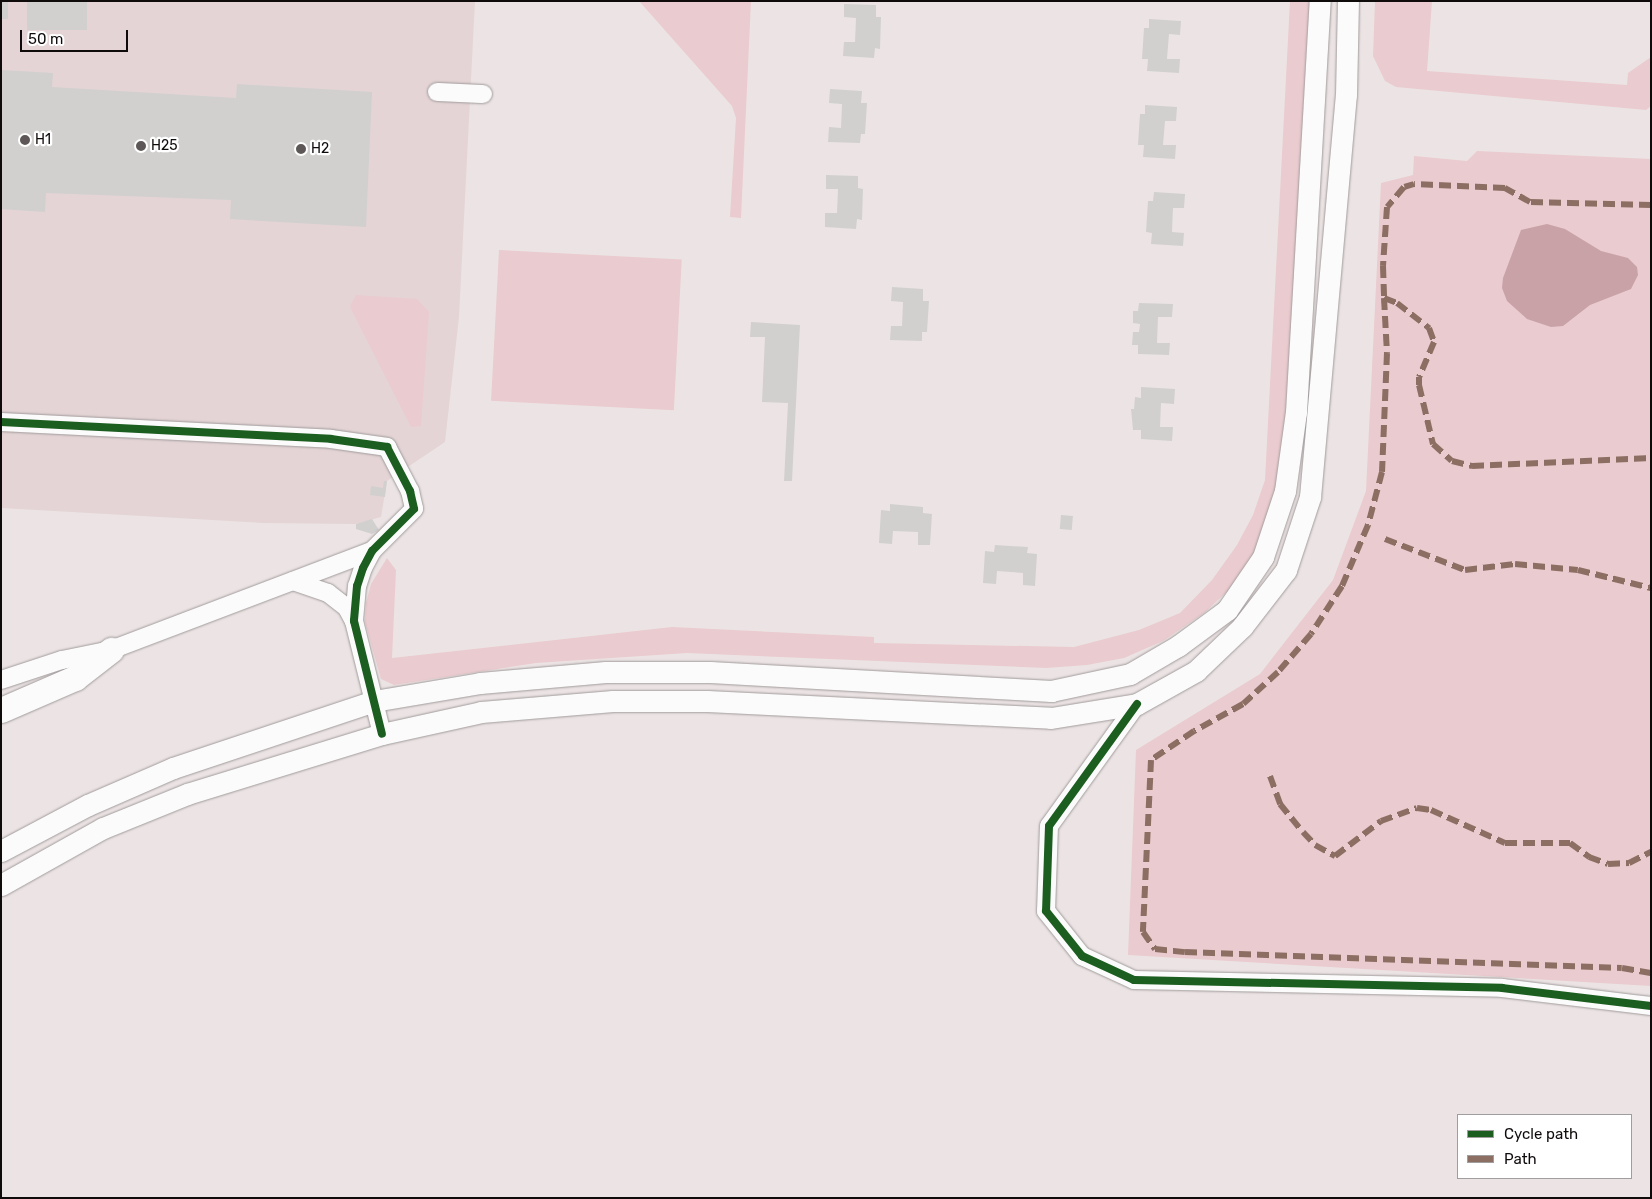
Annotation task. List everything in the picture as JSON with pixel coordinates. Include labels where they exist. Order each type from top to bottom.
[{"type":"highway","points":[[1,710],[75,678],[111,650]]},
{"type":"main road","points":[[1,851],[88,805],[173,768],[374,701],[480,683],[606,672],[710,672],[1051,690],[1130,674],[1178,646],[1226,610],[1258,564],[1285,491],[1296,412],[1320,1]]},
{"type":"main road","points":[[1,885],[104,828],[187,794],[382,734],[481,712],[613,701],[707,701],[1051,718],[1137,704],[1196,671],[1242,627],[1286,570],[1310,497],[1346,95],[1348,1]]},
{"type":"street","points":[[437,92],[483,94]]},
{"type":"street","points":[[1,422],[331,439],[387,446],[410,490],[414,509],[372,551],[357,586],[354,621]]},
{"type":"street","points":[[1,680],[62,660],[111,650],[372,551]]},
{"type":"street","points":[[293,581],[328,593],[346,608],[354,621],[382,734]]},
{"type":"street","points":[[1137,704],[1049,826],[1046,910],[1082,956],[1134,980],[1502,988],[1651,1006]]},
{"type":"shaded area","points":[[1,1],[475,1],[459,317],[445,442],[387,481],[381,517],[356,524],[263,523],[1,508]]},
{"type":"shaded area","points":[[639,1],[751,1],[741,218],[730,217],[736,118],[732,106]]},
{"type":"shaded area","points":[[1290,1],[1311,1],[1281,490],[1255,554],[1233,586],[1204,613],[1163,641],[1124,658],[1087,665],[1046,668],[687,653],[536,663],[394,685],[381,679],[365,622],[366,603],[371,584],[387,558],[396,570],[392,658],[672,627],[874,637],[874,643],[1074,647],[1139,630],[1180,613],[1212,580],[1237,545],[1253,515],[1265,480]]},
{"type":"shaded area","points":[[1375,1],[1432,1],[1427,71],[1627,85],[1628,73],[1651,57],[1651,106],[1646,110],[1396,87],[1385,81],[1373,56]]},
{"type":"shaded area","points":[[1477,151],[1651,159],[1651,986],[1128,955],[1136,750],[1260,674],[1333,580],[1366,491],[1381,183],[1413,175],[1414,156],[1467,161]]},
{"type":"shaded area","points":[[1547,224],[1565,229],[1601,251],[1628,258],[1637,267],[1638,275],[1631,289],[1590,305],[1563,326],[1551,327],[1527,319],[1507,301],[1502,288],[1503,278],[1521,230]]},
{"type":"shaded area","points":[[499,250],[682,260],[674,410],[491,401]]},
{"type":"shaded area","points":[[356,295],[417,299],[429,312],[421,426],[411,427],[352,311],[350,306]]},
{"type":"building","points":[[1,1],[8,1],[8,19],[1,19]]},
{"type":"building","points":[[27,1],[87,1],[87,30],[27,30]]},
{"type":"building","points":[[844,4],[876,5],[876,17],[881,17],[880,49],[875,48],[874,58],[843,56],[844,42],[855,42],[856,18],[844,17]]},
{"type":"building","points":[[1149,19],[1181,21],[1180,35],[1169,34],[1167,59],[1180,59],[1179,73],[1147,71],[1148,59],[1142,59],[1144,28],[1149,28]]},
{"type":"building","points":[[1,70],[53,73],[52,87],[236,98],[237,84],[372,92],[366,227],[230,219],[231,200],[46,193],[45,212],[1,209]]},
{"type":"building","points":[[830,89],[862,91],[861,103],[867,103],[865,134],[861,134],[860,143],[828,142],[829,127],[841,128],[842,104],[829,103]]},
{"type":"building","points":[[1145,105],[1177,107],[1176,121],[1165,121],[1163,145],[1176,145],[1175,159],[1143,157],[1144,145],[1138,145],[1140,114],[1145,114]]},
{"type":"building","points":[[826,175],[858,176],[858,188],[863,189],[862,220],[857,219],[856,229],[825,227],[825,213],[837,213],[838,189],[826,189]]},
{"type":"building","points":[[1154,192],[1185,194],[1184,208],[1173,208],[1172,232],[1184,233],[1183,246],[1151,244],[1152,233],[1146,232],[1148,201],[1153,201]]},
{"type":"building","points":[[892,287],[923,289],[923,301],[929,301],[927,332],[922,332],[922,341],[890,340],[891,326],[902,326],[903,302],[891,301]]},
{"type":"building","points":[[1139,303],[1173,304],[1172,317],[1158,317],[1157,343],[1170,343],[1169,355],[1138,354],[1138,345],[1132,345],[1133,332],[1139,332],[1140,324],[1133,323],[1133,311],[1138,311]]},
{"type":"building","points":[[751,322],[800,325],[792,481],[784,481],[788,403],[762,402],[765,337],[750,337]]},
{"type":"building","points":[[1141,387],[1175,389],[1174,404],[1161,403],[1160,427],[1173,427],[1172,441],[1141,439],[1141,430],[1133,430],[1131,409],[1134,409],[1135,397],[1141,398]]},
{"type":"building","points":[[384,481],[387,481],[385,497],[370,495],[371,486],[383,488]]},
{"type":"building","points":[[890,504],[923,507],[923,513],[932,514],[930,545],[918,545],[918,532],[893,531],[892,544],[879,543],[881,510],[890,511]]},
{"type":"building","points":[[1061,515],[1073,516],[1072,530],[1060,529]]},
{"type":"building","points":[[372,519],[379,530],[372,534],[356,529],[356,524]]},
{"type":"building","points":[[995,545],[1028,547],[1027,553],[1037,554],[1035,586],[1023,585],[1023,573],[997,571],[996,584],[983,583],[985,551],[994,552]]},
{"type":"marked path","points":[[1651,205],[1530,202],[1505,188],[1414,184],[1404,187],[1387,207],[1383,266],[1384,298],[1397,303],[1429,328],[1434,342],[1419,377],[1419,385],[1433,444],[1452,461],[1472,466],[1651,458]]},
{"type":"marked path","points":[[1384,298],[1387,353],[1382,472],[1368,525],[1342,586],[1311,634],[1278,672],[1243,704],[1194,731],[1151,760],[1143,932],[1155,949],[1185,952],[1622,968],[1651,973]]},
{"type":"marked path","points":[[1385,539],[1465,570],[1515,564],[1578,570],[1651,588]]},
{"type":"marked path","points":[[1270,776],[1280,804],[1315,845],[1335,856],[1381,821],[1417,808],[1431,810],[1505,843],[1570,843],[1589,857],[1608,864],[1629,863],[1651,852]]},
{"type":"cycle path","points":[[1,422],[331,439],[387,447],[410,491],[414,509],[372,551],[363,568],[357,586],[354,621],[382,734]]},
{"type":"cycle path","points":[[1137,704],[1049,826],[1046,911],[1082,956],[1134,980],[1502,988],[1651,1006]]},
{"type":"place","name":"H1","points":[[25,140]]},
{"type":"place","name":"H25","points":[[141,146]]},
{"type":"place","name":"H2","points":[[301,149]]}]
